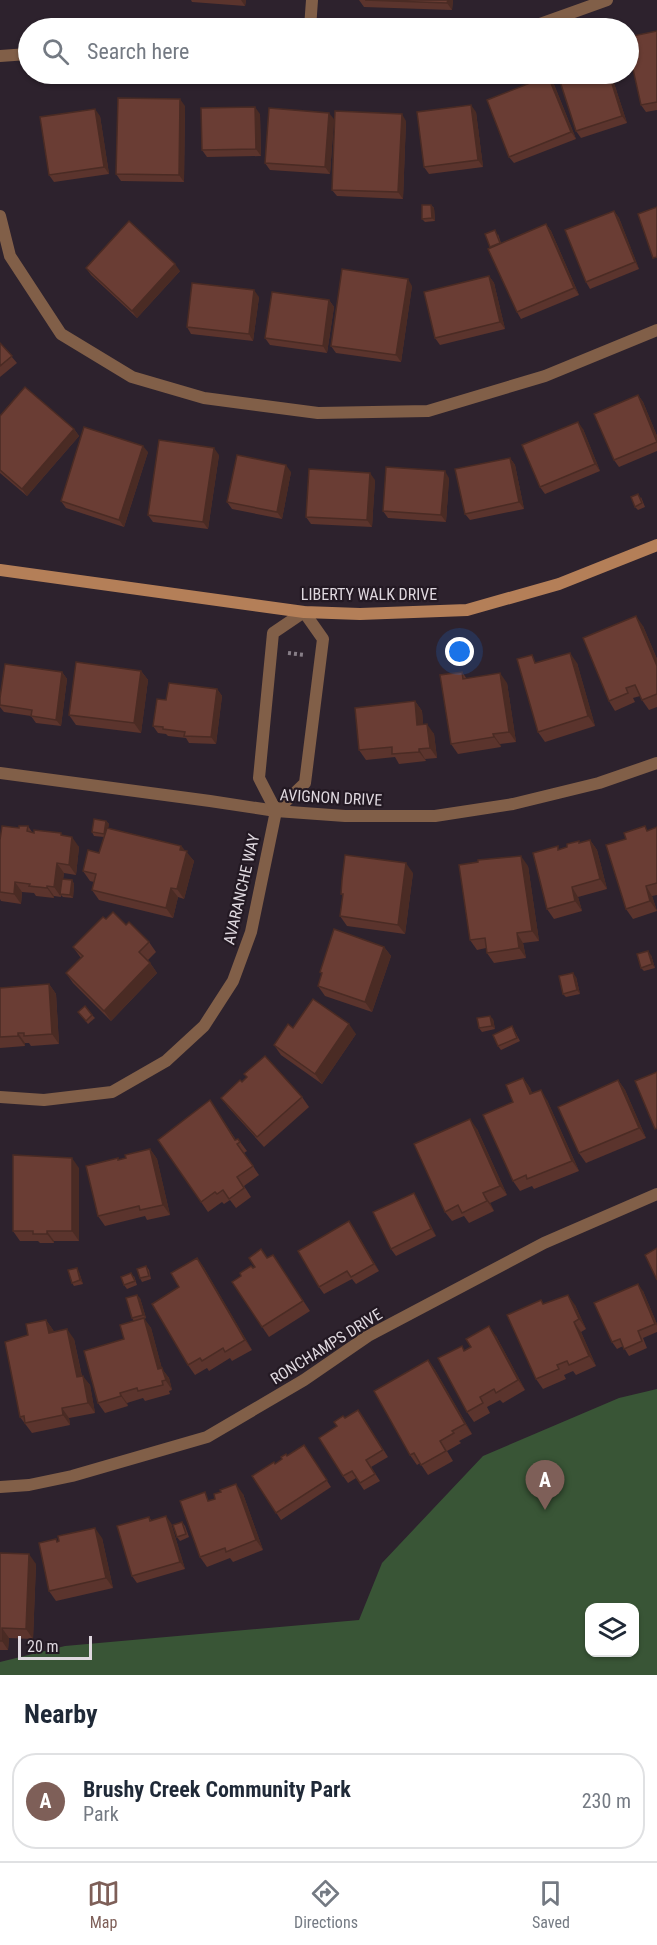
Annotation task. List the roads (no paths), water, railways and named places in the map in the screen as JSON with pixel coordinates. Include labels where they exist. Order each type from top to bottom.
[{"type":"street","points":[[311,18],[312,0]]},
{"type":"street","points":[[557,18],[607,0]]},
{"type":"street","points":[[0,57],[18,55]]},
{"type":"street","points":[[0,216],[10,256],[61,334],[132,377],[204,398],[318,413],[428,411],[545,376],[657,330]]},
{"type":"street","name":"LIBERTY WALK DRIVE","points":[[0,570],[304,612],[360,614],[467,610],[560,584],[657,545]]},
{"type":"street","points":[[304,612],[322,639],[305,783],[276,811],[259,778],[273,633],[304,612]]},
{"type":"street","name":"AVIGNON DRIVE","points":[[0,773],[276,811],[345,816],[435,816],[513,804],[599,783],[657,763]]},
{"type":"street","name":"AVARANCHE WAY","points":[[0,1097],[44,1100],[112,1092],[166,1061],[204,1026],[233,981],[251,932],[276,811]]},
{"type":"street","name":"RONCHAMPS DRIVE","points":[[0,1487],[28,1485],[72,1476],[207,1437],[303,1380],[368,1336],[544,1243],[657,1194]]},
{"type":"place","name":"Brushy Creek Community Park","points":[[545,1510]]}]
